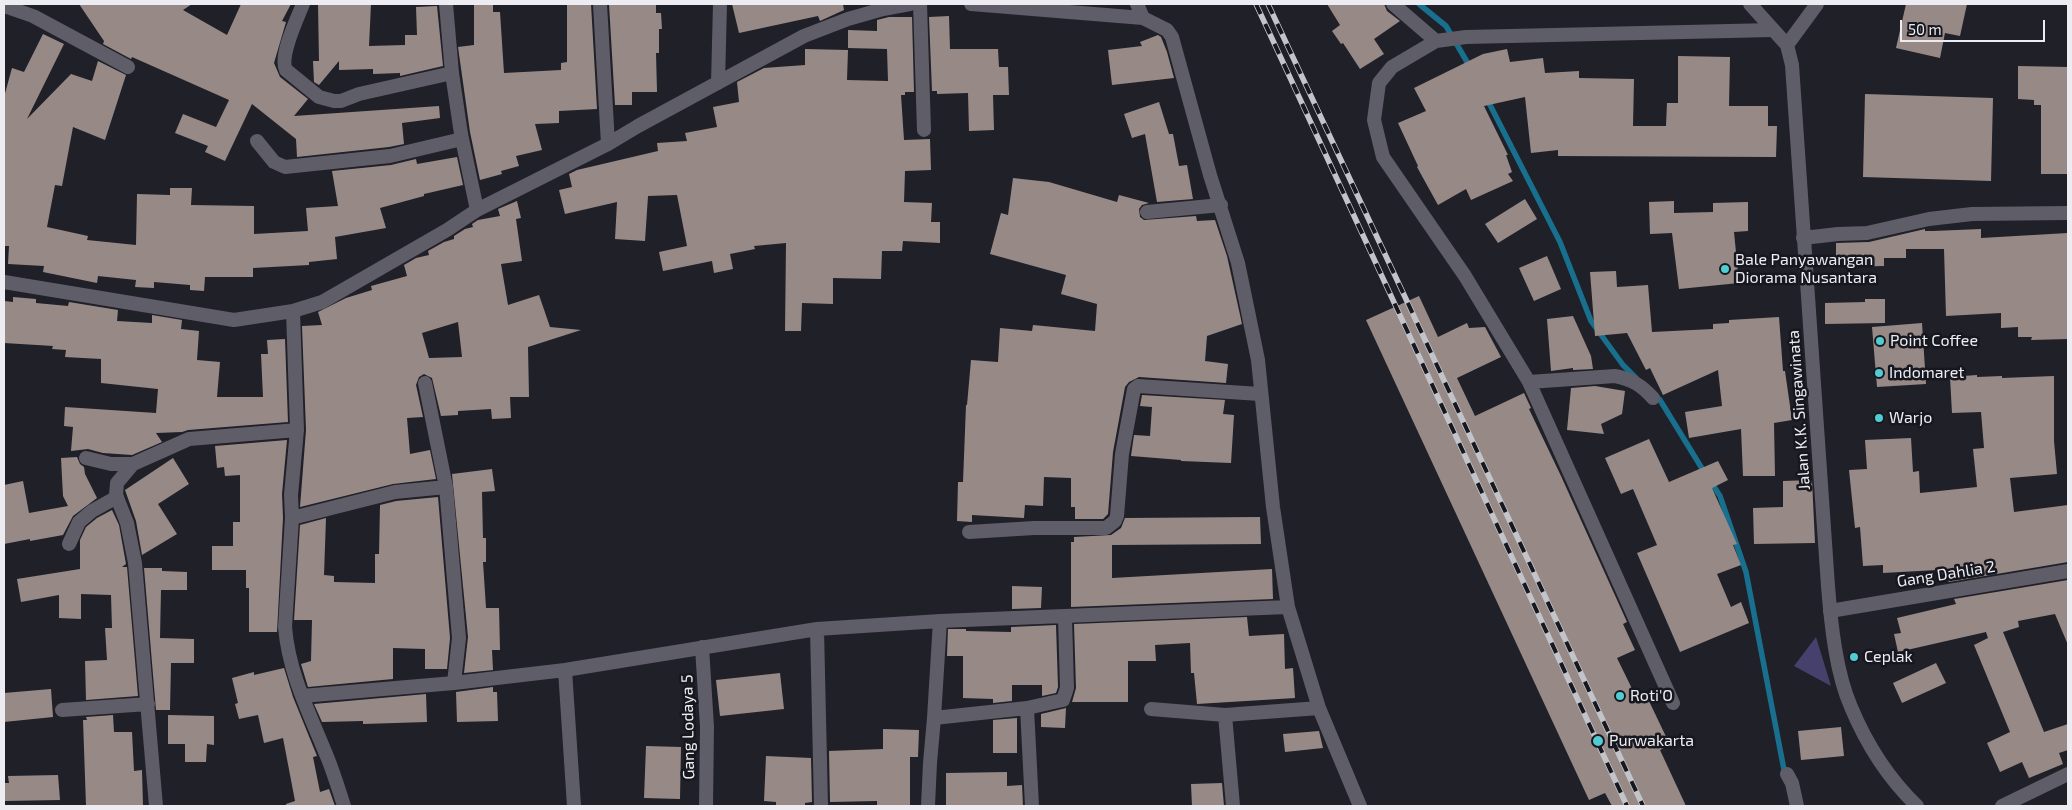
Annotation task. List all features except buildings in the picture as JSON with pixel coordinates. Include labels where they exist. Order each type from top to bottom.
[{"type":"street","points":[[303,4],[285,53],[284,65],[286,70],[320,97],[341,101],[359,94],[452,73]]},
{"type":"street","points":[[446,4],[452,73],[462,139],[477,210]]},
{"type":"street","points":[[600,4],[608,144]]},
{"type":"street","points":[[718,83],[720,4]]},
{"type":"street","points":[[4,282],[234,320],[293,311],[322,302],[447,230],[477,210],[608,144],[804,36],[848,19],[910,4]]},
{"type":"street","points":[[920,4],[924,130]]},
{"type":"street","points":[[971,4],[1143,18],[1162,27],[1172,37],[1210,175],[1238,263],[1258,360],[1272,507],[1288,608],[1319,708],[1360,806]]},
{"type":"street","points":[[1137,4],[1143,18]]},
{"type":"street","points":[[1393,4],[1440,40]]},
{"type":"street","points":[[1750,4],[1787,45],[1817,4]]},
{"type":"street","points":[[4,6],[33,16],[128,67]]},
{"type":"street","points":[[1673,703],[1529,382],[1465,276],[1383,157],[1374,120],[1379,83],[1392,67],[1440,40],[1466,37],[1773,30]]},
{"type":"street","name":"Jalan K.K. Singawinata","points":[[1787,45],[1792,65],[1830,611],[1838,660],[1850,706],[1881,763],[1917,806]]},
{"type":"street","points":[[257,141],[274,162],[285,168],[390,156],[462,139]]},
{"type":"street","points":[[1147,212],[1221,205]]},
{"type":"street","points":[[1803,238],[1867,233],[1929,219],[1972,214],[2068,213]]},
{"type":"street","points":[[293,311],[297,430],[291,495],[292,518],[285,627],[288,653],[296,685],[329,762],[344,806]]},
{"type":"street","points":[[1529,382],[1616,376],[1626,378],[1641,385],[1653,398]]},
{"type":"street","points":[[425,383],[446,488],[459,638],[454,683]]},
{"type":"street","points":[[969,532],[1034,528],[1106,528],[1111,525],[1117,516],[1126,428],[1134,389],[1138,386],[1260,394]]},
{"type":"street","points":[[86,458],[111,464],[133,464],[189,439],[297,430]]},
{"type":"street","points":[[133,464],[117,483],[117,497],[127,523],[135,564],[156,806]]},
{"type":"street","points":[[292,518],[395,492],[446,488]]},
{"type":"street","points":[[69,544],[79,522],[92,511],[117,497]]},
{"type":"street","name":"Gang Dahlia 2","points":[[1830,611],[2068,571]]},
{"type":"street","points":[[302,696],[454,683],[566,670],[817,630],[940,621],[1288,608]]},
{"type":"street","points":[[934,718],[1027,708],[1063,700],[1067,688],[1064,617]]},
{"type":"street","points":[[928,806],[940,621]]},
{"type":"street","points":[[817,630],[821,806]]},
{"type":"street","name":"Gang Lodaya 5","points":[[702,647],[707,727],[706,806]]},
{"type":"street","points":[[566,670],[574,806]]},
{"type":"street","points":[[62,710],[148,704]]},
{"type":"street","points":[[1027,708],[1032,806]]},
{"type":"street","points":[[1151,709],[1225,715],[1319,708]]},
{"type":"street","points":[[1225,715],[1233,806]]},
{"type":"street","points":[[1787,774],[1792,783],[1797,806]]},
{"type":"street","points":[[2002,806],[2068,774]]},
{"type":"shaded area","points":[[1816,637],[1831,686],[1794,666]]},
{"type":"waterway","points":[[1419,4],[1446,26],[1470,67]]},
{"type":"waterway","points":[[1487,99],[1560,242],[1591,321],[1623,365],[1636,378]]},
{"type":"waterway","points":[[1654,394],[1660,400],[1706,475]]},
{"type":"waterway","points":[[1711,482],[1720,496],[1746,572],[1785,775]]},
{"type":"railway","points":[[1256,4],[1627,806]]},
{"type":"railway","points":[[1268,4],[1643,806]]},
{"type":"place","name":"Bale Panyawangan Diorama Nusantara","points":[[1725,269]]},
{"type":"place","name":"Point Coffee","points":[[1880,341]]},
{"type":"place","name":"Indomaret","points":[[1879,373]]},
{"type":"place","name":"Warjo","points":[[1879,418]]},
{"type":"place","name":"Ceplak","points":[[1854,657]]},
{"type":"place","name":"Roti'O","points":[[1620,696]]},
{"type":"place","name":"Purwakarta","points":[[1598,741]]}]
